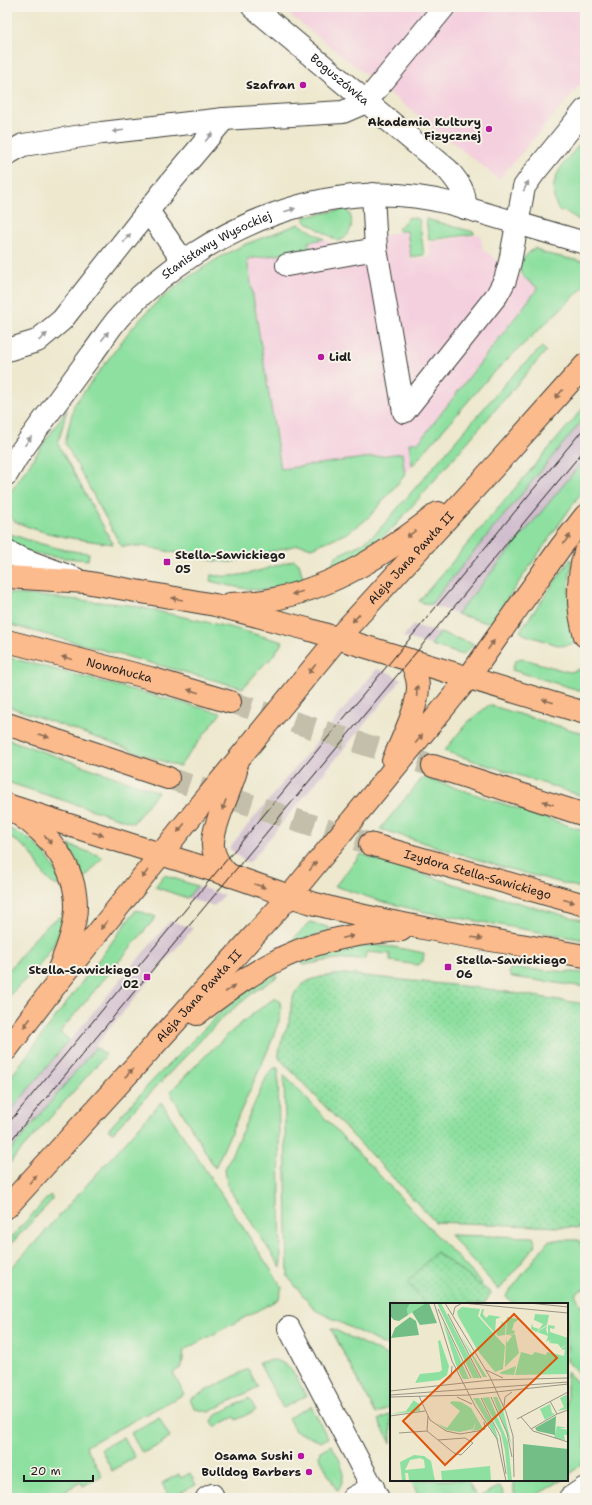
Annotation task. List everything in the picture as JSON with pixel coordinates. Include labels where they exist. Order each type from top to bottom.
[{"type":"main road","name":"Aleja Jana Pawła II","points":[[7,1049],[47,996],[161,854],[337,639],[585,365]]},
{"type":"main road","points":[[215,605],[269,600],[325,585],[346,575],[386,552],[413,533],[496,465]]},
{"type":"main road","name":"Aleja Jana Pawła II","points":[[7,1207],[289,897],[469,677],[560,548],[585,516]]},
{"type":"main road","points":[[585,552],[579,590],[580,614],[585,636]]},
{"type":"main road","points":[[7,577],[85,582],[215,605],[307,629],[585,713]]},
{"type":"main road","name":"Nowohucka","points":[[7,641],[150,678],[230,702]]},
{"type":"main road","name":"Aleja Jana Pawła II","points":[[385,780],[417,699],[418,685],[415,670],[410,660]]},
{"type":"main road","points":[[7,724],[168,778]]},
{"type":"main road","name":"Aleja Jana Pawła II","points":[[230,876],[221,866],[216,857],[212,838],[242,755]]},
{"type":"main road","points":[[433,766],[585,815]]},
{"type":"main road","points":[[7,806],[230,876],[289,897],[354,913],[585,956]]},
{"type":"main road","points":[[7,806],[29,821],[51,842],[64,861],[71,878],[74,892],[76,906],[75,918],[61,966],[47,996]]},
{"type":"main road","name":"Izydora Stella-Sawickiego","points":[[370,844],[585,905]]},
{"type":"main road","points":[[154,1046],[218,997],[273,962],[298,951],[327,942],[364,934],[407,930],[445,931]]},
{"type":"street","name":"Boguszówka","points":[[253,7],[448,170],[464,191],[465,208]]},
{"type":"street","points":[[7,154],[30,144],[102,133],[224,119],[343,112],[366,102],[444,7]]},
{"type":"street","points":[[373,194],[376,249],[404,412],[497,296],[510,262],[524,187],[585,110]]},
{"type":"street","points":[[7,350],[38,341],[62,320],[148,211],[224,119]]},
{"type":"street","name":"Stanisławy Wysockiej","points":[[7,474],[17,457],[124,311],[168,271],[183,261],[235,230],[267,216],[324,200],[347,196],[373,194],[434,199],[585,243]]},
{"type":"street","points":[[148,211],[183,261]]},
{"type":"street","points":[[287,265],[376,249]]},
{"type":"street","points":[[7,552],[85,582]]},
{"type":"street","points":[[289,1328],[375,1493],[353,1498]]},
{"type":"street","points":[[570,1498],[585,1488]]},
{"type":"street","points":[[207,1498],[212,1496],[213,1498]]},
{"type":"shaded area","name":"Akademia Kultury Fizycznej","points":[[280,7],[585,7],[585,79],[499,179]]},
{"type":"shaded area","points":[[407,230],[411,260],[431,257],[429,242],[480,234],[483,250],[538,288],[419,443],[409,443],[412,466],[405,475],[401,453],[281,470],[247,259],[310,250],[308,242],[324,239],[335,246]]},
{"type":"shaded area","points":[[585,417],[585,459],[557,494],[457,614],[430,605]]},
{"type":"shaded area","points":[[413,625],[440,633],[431,645],[403,637]]},
{"type":"shaded area","points":[[377,669],[390,673],[401,680],[249,863],[243,860],[229,848]]},
{"type":"shaded area","points":[[197,886],[224,895],[214,906],[187,898]]},
{"type":"shaded area","points":[[170,921],[193,928],[7,1155],[7,1115]]},
{"type":"green space","points":[[585,138],[585,223],[566,212],[559,211],[554,200],[553,190],[559,171]]},
{"type":"green space","points":[[346,209],[351,217],[351,227],[347,236],[338,241],[305,221],[304,217]]},
{"type":"green space","points":[[409,217],[419,219],[424,255],[411,257],[407,231],[399,231],[398,229]]},
{"type":"green space","points":[[426,219],[474,232],[474,234],[429,240]]},
{"type":"green space","points":[[299,224],[324,239],[308,242],[311,250],[247,259],[281,469],[402,453],[405,475],[370,516],[362,523],[347,533],[311,548],[303,545],[297,545],[231,562],[215,561],[142,546],[121,546],[65,443],[74,405],[131,329],[155,304],[184,280],[222,256],[246,244]]},
{"type":"green space","points":[[535,248],[543,253],[585,262],[585,286],[490,376],[412,466],[409,443],[419,442],[538,288],[528,281],[520,272],[520,264],[522,260]]},
{"type":"green space","points":[[542,347],[546,351],[394,527],[370,548],[334,569],[332,565],[336,556],[363,543],[378,531],[509,379]]},
{"type":"green space","points":[[585,406],[585,417],[430,605],[419,601]]},
{"type":"green space","points":[[67,409],[58,444],[113,544],[69,538],[47,533],[18,523],[9,515],[7,508],[8,496]]},
{"type":"green space","points":[[585,459],[585,487],[491,622],[484,622],[457,614]]},
{"type":"green space","points":[[7,533],[37,543],[89,553],[88,560],[55,557],[28,552],[17,547],[10,541]]},
{"type":"green space","points":[[571,559],[569,612],[576,643],[561,646],[523,634],[520,631]]},
{"type":"green space","points":[[294,560],[299,564],[304,581],[276,588],[259,590],[240,588],[210,581],[211,575],[242,575]]},
{"type":"green space","points":[[7,593],[130,605],[233,628],[283,642],[269,661],[267,661],[243,688],[7,624]]},
{"type":"green space","points":[[440,633],[474,644],[463,655],[431,645]]},
{"type":"green space","points":[[7,657],[221,713],[179,767],[7,706]]},
{"type":"green space","points":[[521,658],[571,672],[585,667],[585,692],[512,670],[515,661]]},
{"type":"green space","points":[[489,705],[585,734],[585,797],[444,751],[467,723]]},
{"type":"green space","points":[[7,739],[158,792],[133,823],[7,782]]},
{"type":"green space","points":[[423,777],[585,831],[585,889],[502,867],[380,829]]},
{"type":"green space","points":[[7,828],[26,837],[42,850],[58,876],[61,886],[55,885],[46,878],[28,850],[7,836]]},
{"type":"green space","points":[[69,845],[103,857],[84,879],[80,867],[68,846]]},
{"type":"green space","points":[[361,854],[479,892],[585,921],[585,940],[425,912],[380,901],[335,886]]},
{"type":"green space","points":[[164,875],[197,886],[187,898],[155,887]]},
{"type":"green space","points":[[136,910],[156,917],[60,1032],[69,1040],[7,1115],[7,1082]]},
{"type":"green space","points":[[64,915],[61,928],[50,950],[34,970],[7,998],[7,972],[33,940],[47,926]]},
{"type":"green space","points":[[310,922],[330,928],[329,931],[292,943],[291,941]]},
{"type":"green space","points":[[372,945],[393,947],[424,953],[423,961],[418,965],[390,961],[390,954],[366,952],[365,959],[335,959],[304,965],[301,962],[336,951]]},
{"type":"green space","points":[[510,968],[585,973],[585,987],[512,977],[509,974]]},
{"type":"green space","points":[[276,973],[277,977],[255,991],[222,1018],[113,1132],[108,1130],[153,1080],[223,1010],[251,988]]},
{"type":"green space","points":[[345,974],[481,988],[585,1004],[585,1228],[435,1222],[279,1058],[281,1044],[290,1019],[291,1003],[295,992],[306,982],[313,979]]},
{"type":"green space","points":[[275,998],[280,1002],[280,1018],[268,1050],[215,1168],[170,1092],[220,1042]]},
{"type":"green space","points":[[96,1047],[106,1055],[7,1166],[7,1155]]},
{"type":"green space","points":[[274,1068],[278,1068],[281,1268],[227,1185],[225,1169],[266,1078]]},
{"type":"green space","points":[[284,1075],[482,1283],[481,1286],[436,1252],[408,1282],[425,1303],[390,1303],[390,1348],[315,1310],[288,1277]]},
{"type":"green space","points":[[161,1102],[282,1287],[279,1299],[184,1350],[182,1367],[173,1373],[184,1394],[86,1446],[102,1476],[83,1486],[81,1482],[52,1498],[7,1498],[7,1272]]},
{"type":"green space","points":[[50,1195],[52,1200],[7,1248],[7,1242]]},
{"type":"green space","points":[[450,1235],[533,1237],[536,1245],[499,1290]]},
{"type":"green space","points":[[549,1240],[579,1240],[585,1253],[585,1288],[575,1294],[585,1314],[585,1372],[578,1373],[568,1362],[568,1303],[512,1303],[506,1296]]},
{"type":"green space","points":[[436,1252],[491,1293],[485,1303],[425,1303],[407,1282]]},
{"type":"green space","points":[[331,1329],[390,1357],[390,1407],[376,1414]]},
{"type":"green space","points":[[274,1360],[281,1362],[290,1369],[306,1396],[283,1408],[259,1363]]},
{"type":"green space","points":[[248,1369],[258,1387],[209,1412],[195,1409],[190,1399]]},
{"type":"green space","points":[[568,1373],[585,1391],[585,1461],[568,1476]]},
{"type":"green space","points":[[249,1398],[256,1410],[236,1420],[234,1417],[215,1427],[212,1421],[216,1415]]},
{"type":"green space","points":[[311,1406],[328,1438],[321,1442],[295,1431],[288,1418]]},
{"type":"green space","points":[[390,1414],[390,1441],[378,1420]]},
{"type":"green space","points":[[159,1417],[170,1438],[162,1442],[162,1444],[142,1453],[131,1433]]},
{"type":"green space","points":[[123,1437],[135,1457],[112,1471],[101,1449]]},
{"type":"green space","points":[[331,1445],[340,1461],[343,1472],[343,1478],[338,1490],[336,1489],[319,1456],[320,1451]]},
{"type":"green space","points":[[190,1473],[196,1485],[169,1498],[162,1483],[179,1474],[181,1478]]},
{"type":"green space","points":[[412,1481],[468,1481],[477,1498],[420,1498]]},
{"type":"green space","points":[[514,1481],[560,1481],[531,1498],[516,1498],[514,1492]]},
{"type":"green space","points":[[500,1486],[506,1498],[477,1498]]},
{"type":"tunnel","points":[[230,702],[433,766]]},
{"type":"tunnel","points":[[168,778],[370,844]]},
{"type":"tram line","points":[[7,1125],[585,427]]},
{"type":"tram line","points":[[7,1145],[585,449]]},
{"type":"place","name":"Szafran","points":[[303,85]]},
{"type":"place","name":"Akademia Kultury Fizycznej","points":[[489,129]]},
{"type":"place","name":"Lidl","points":[[321,357]]},
{"type":"place","name":"Stella-Sawickiego 05","points":[[167,562]]},
{"type":"place","name":"Stella-Sawickiego 06","points":[[448,967]]},
{"type":"place","name":"Stella-Sawickiego 02","points":[[147,977]]},
{"type":"place","name":"Osama Sushi","points":[[301,1456]]},
{"type":"place","name":"Bulldog Barbers","points":[[309,1472]]}]
